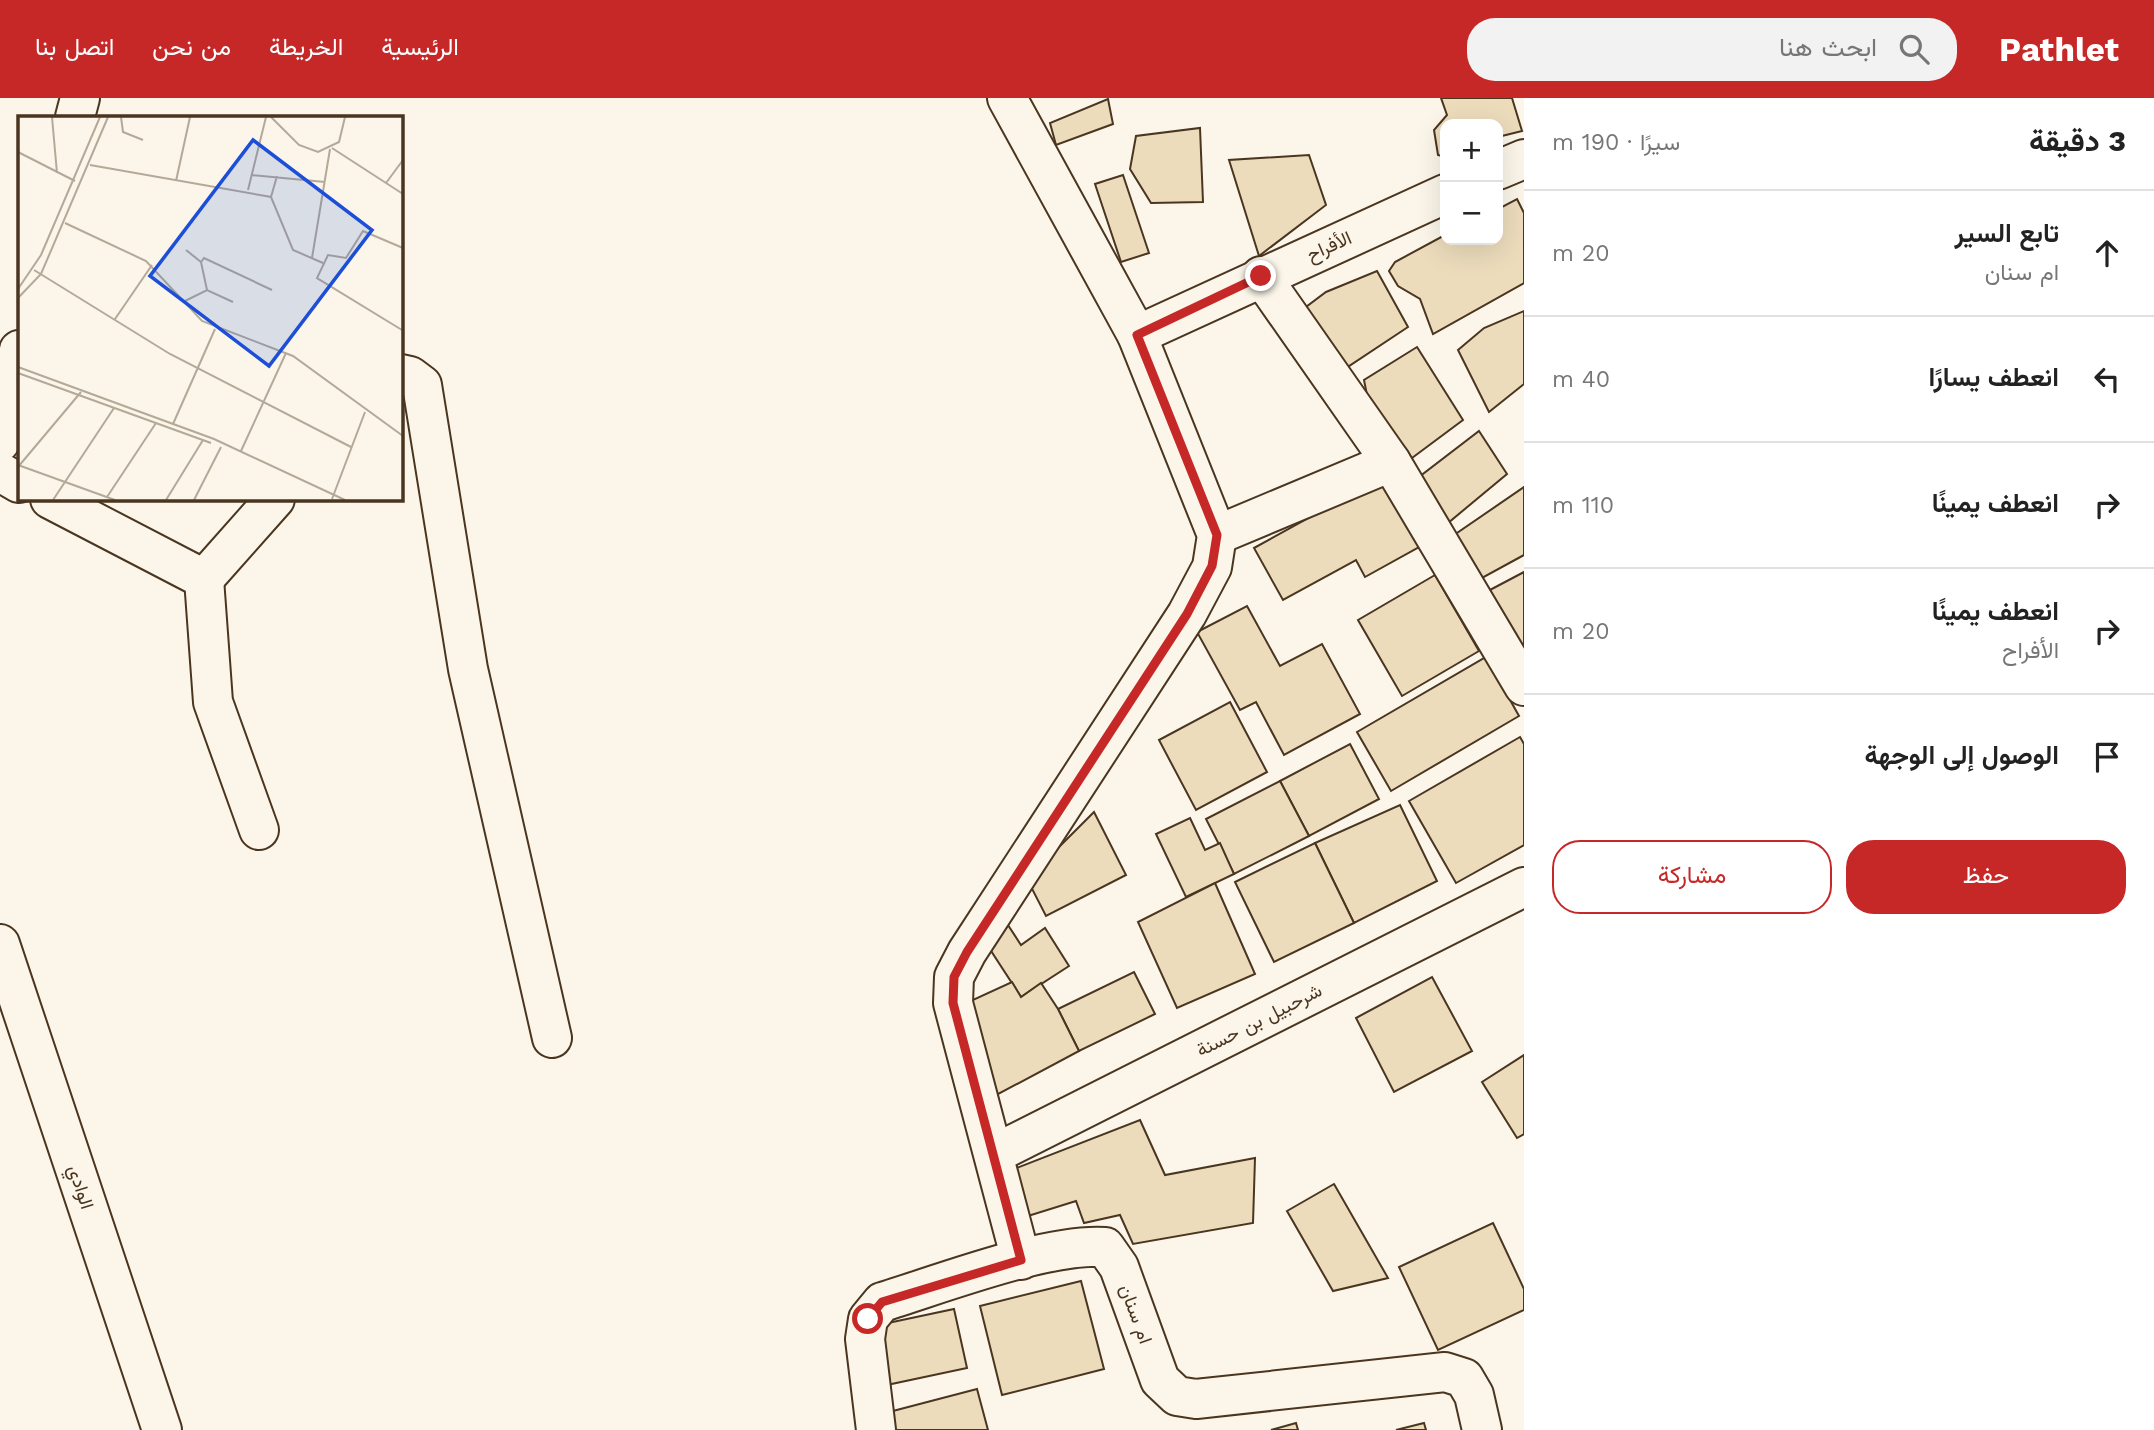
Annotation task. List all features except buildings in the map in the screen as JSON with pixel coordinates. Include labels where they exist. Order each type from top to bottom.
[{"type":"street","points":[[75,116],[80,98]]},
{"type":"street","points":[[1007,98],[1137,335],[1217,535],[1212,566],[1187,614],[967,952],[954,977],[953,1003],[1021,1260]]},
{"type":"street","points":[[1503,168],[1524,159]]},
{"type":"street","name":"الأفراح","points":[[1137,335],[1440,196]]},
{"type":"street","points":[[1261,276],[1391,462],[1524,687]]},
{"type":"street","points":[[0,442],[18,355]]},
{"type":"street","points":[[402,374],[410,376],[422,385],[468,669],[552,1038]]},
{"type":"street","points":[[1217,535],[1391,462]]},
{"type":"street","points":[[0,472],[18,481]]},
{"type":"street","points":[[52,500],[204,579]]},
{"type":"street","points":[[259,830],[213,702],[204,579],[274,500]]},
{"type":"street","name":"شرحبيل بن حسنة","points":[[994,1154],[1524,887]]},
{"type":"street","name":"الوادي","points":[[0,944],[162,1430]]},
{"type":"street","name":"ام سنان","points":[[876,1430],[865,1339],[868,1319],[882,1302],[1021,1260],[1087,1246],[1105,1247],[1119,1267],[1160,1380],[1177,1396],[1196,1399],[1445,1372],[1464,1378],[1474,1395],[1482,1430]]},
{"type":"route","points":[[868,1319],[882,1302],[1021,1260],[953,1003],[954,977],[967,952],[1187,614],[1212,566],[1217,535],[1137,335],[1261,276]]}]
